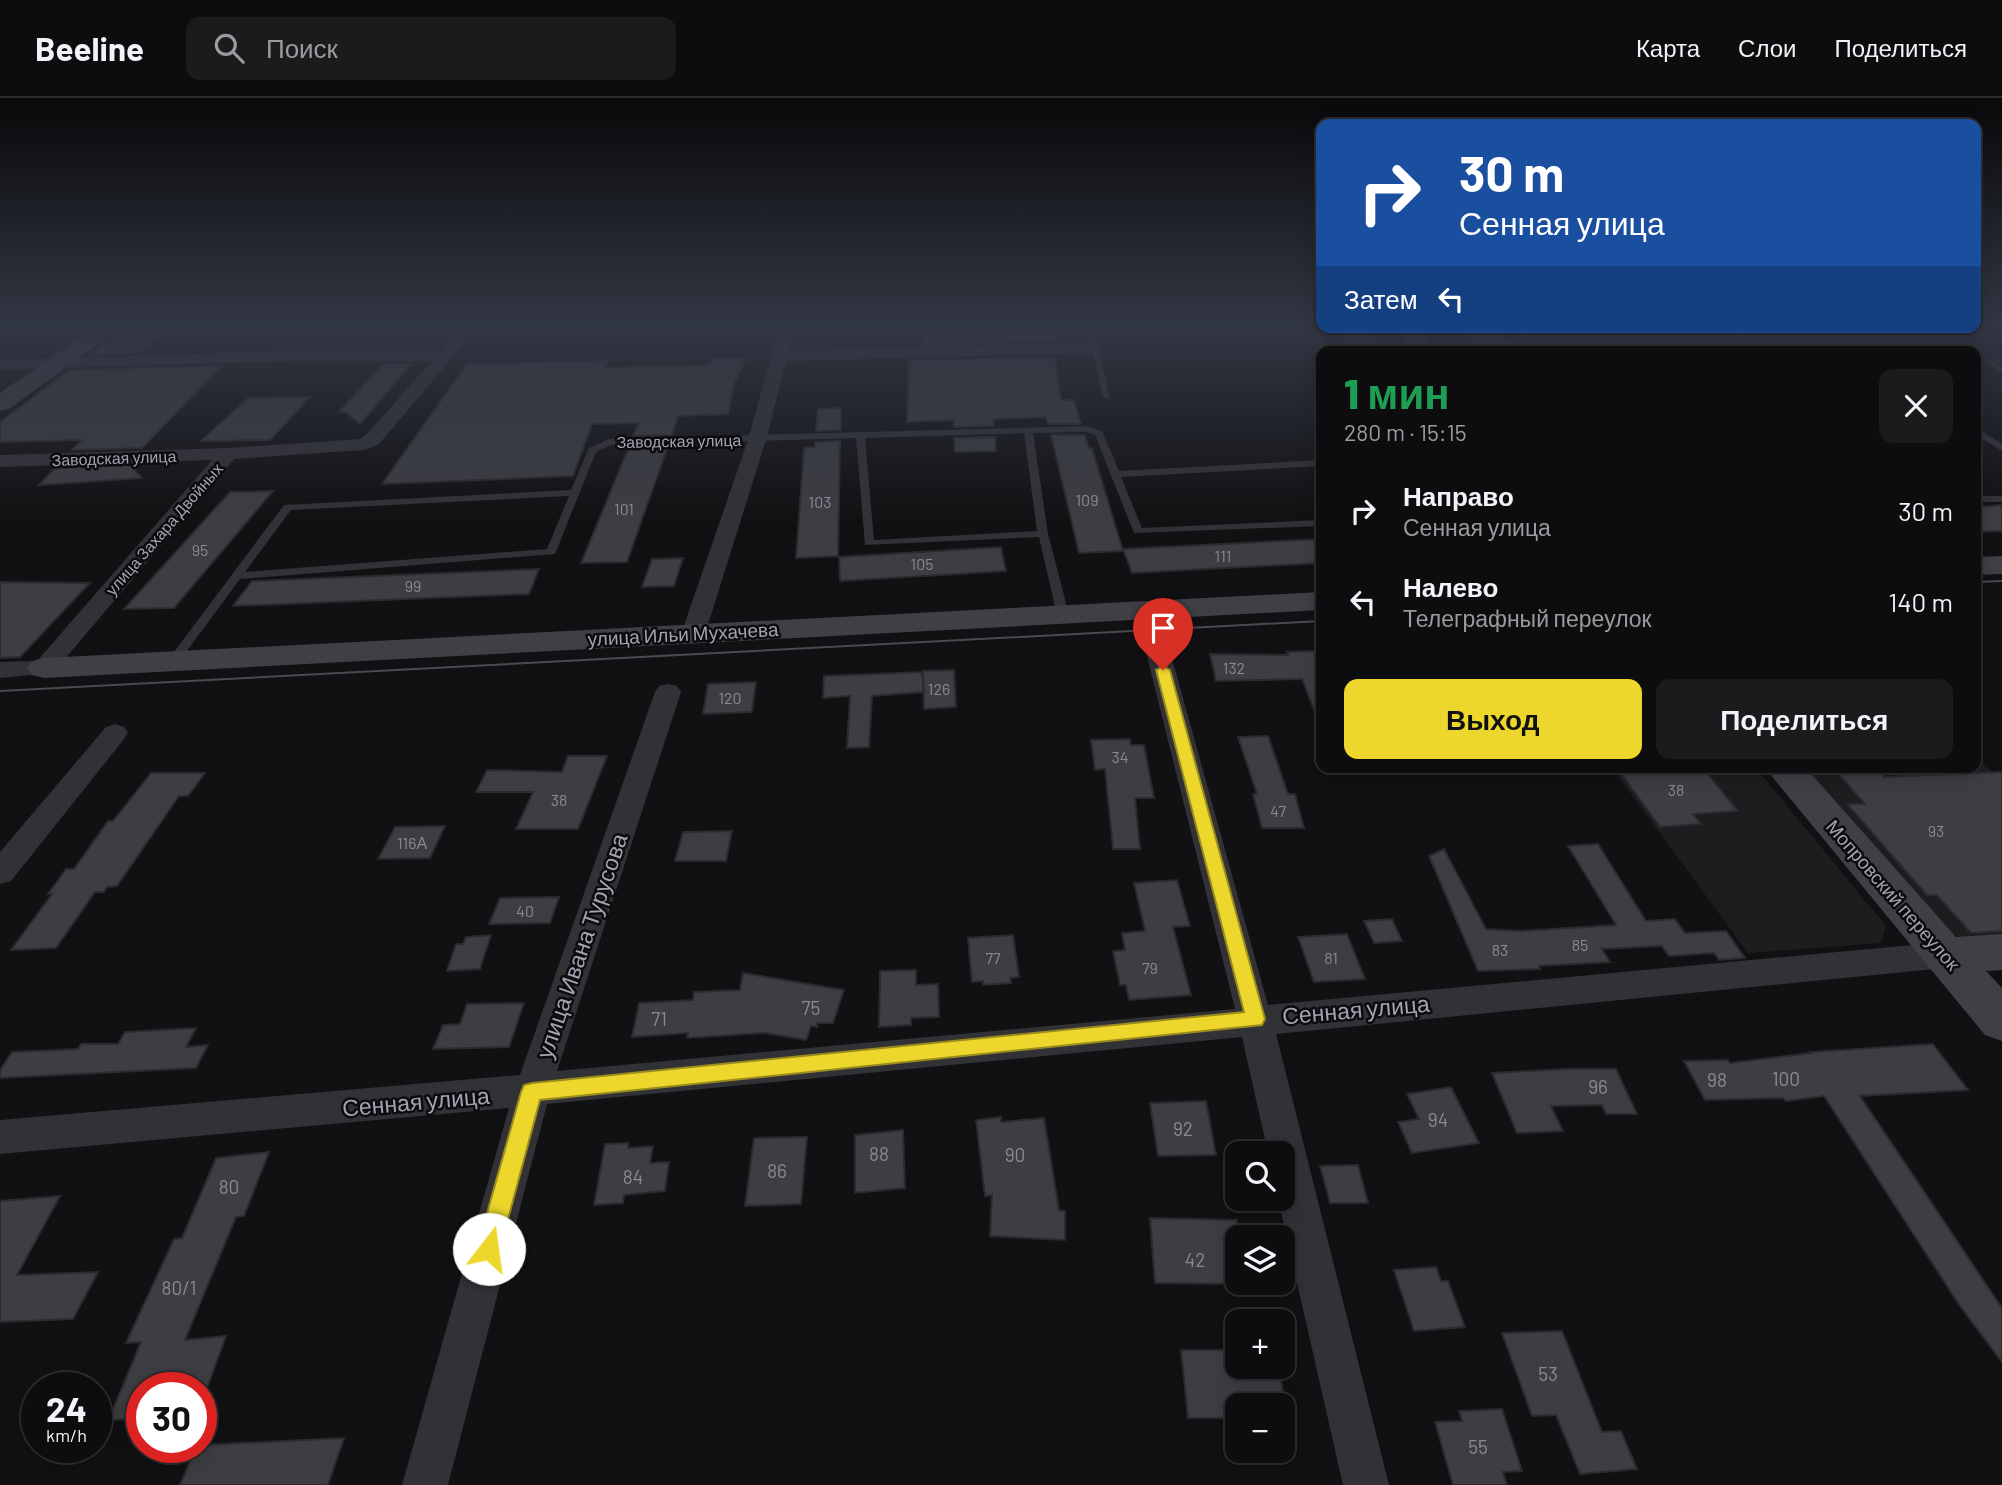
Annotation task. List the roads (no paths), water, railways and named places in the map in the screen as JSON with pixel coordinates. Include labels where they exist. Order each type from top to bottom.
[{"type":"street","points":[[0,404],[18,392]]},
{"type":"street","name":"улица Захара Двойных","points":[[44,668],[228,454],[364,444],[372,440],[413,392]]},
{"type":"street","points":[[693,634],[757,439],[770,392]]},
{"type":"street","name":"Заводская улица","points":[[0,461],[228,454]]},
{"type":"street","points":[[1981,566],[2002,565]]},
{"type":"street","name":"улица Ильи Мухачева","points":[[44,668],[1316,601]]},
{"type":"street","points":[[1156,644],[1255,1019],[1366,1485]]},
{"type":"street","points":[[0,670],[44,668]]},
{"type":"street","name":"улица Ивана Турусова","points":[[425,1485],[532,1092],[668,692]]},
{"type":"street","points":[[0,873],[115,733]]},
{"type":"street","name":"Мопровский переулок","points":[[1788,773],[2002,1021]]},
{"type":"street","name":"Сенная улица","points":[[0,1137],[532,1092],[1255,1019],[1945,955],[2002,952]]},
{"type":"lane","points":[[1106,392],[1107,398]]},
{"type":"lane","name":"Заводская улица","points":[[575,492],[592,450],[601,444],[1095,430],[1099,433],[1115,474]]},
{"type":"lane","points":[[1028,431],[1043,534],[1063,615]]},
{"type":"lane","points":[[1981,434],[2002,448]]},
{"type":"lane","points":[[860,436],[869,543],[1043,534]]},
{"type":"lane","points":[[1316,463],[1115,474],[1138,531],[1316,523]]},
{"type":"lane","points":[[174,660],[283,511],[296,505],[575,492],[551,552],[236,576]]},
{"type":"lane","points":[[1981,499],[2002,499]]},
{"type":"tram line","points":[[1981,582],[2002,581]]},
{"type":"tram line","points":[[0,691],[1316,621]]}]
